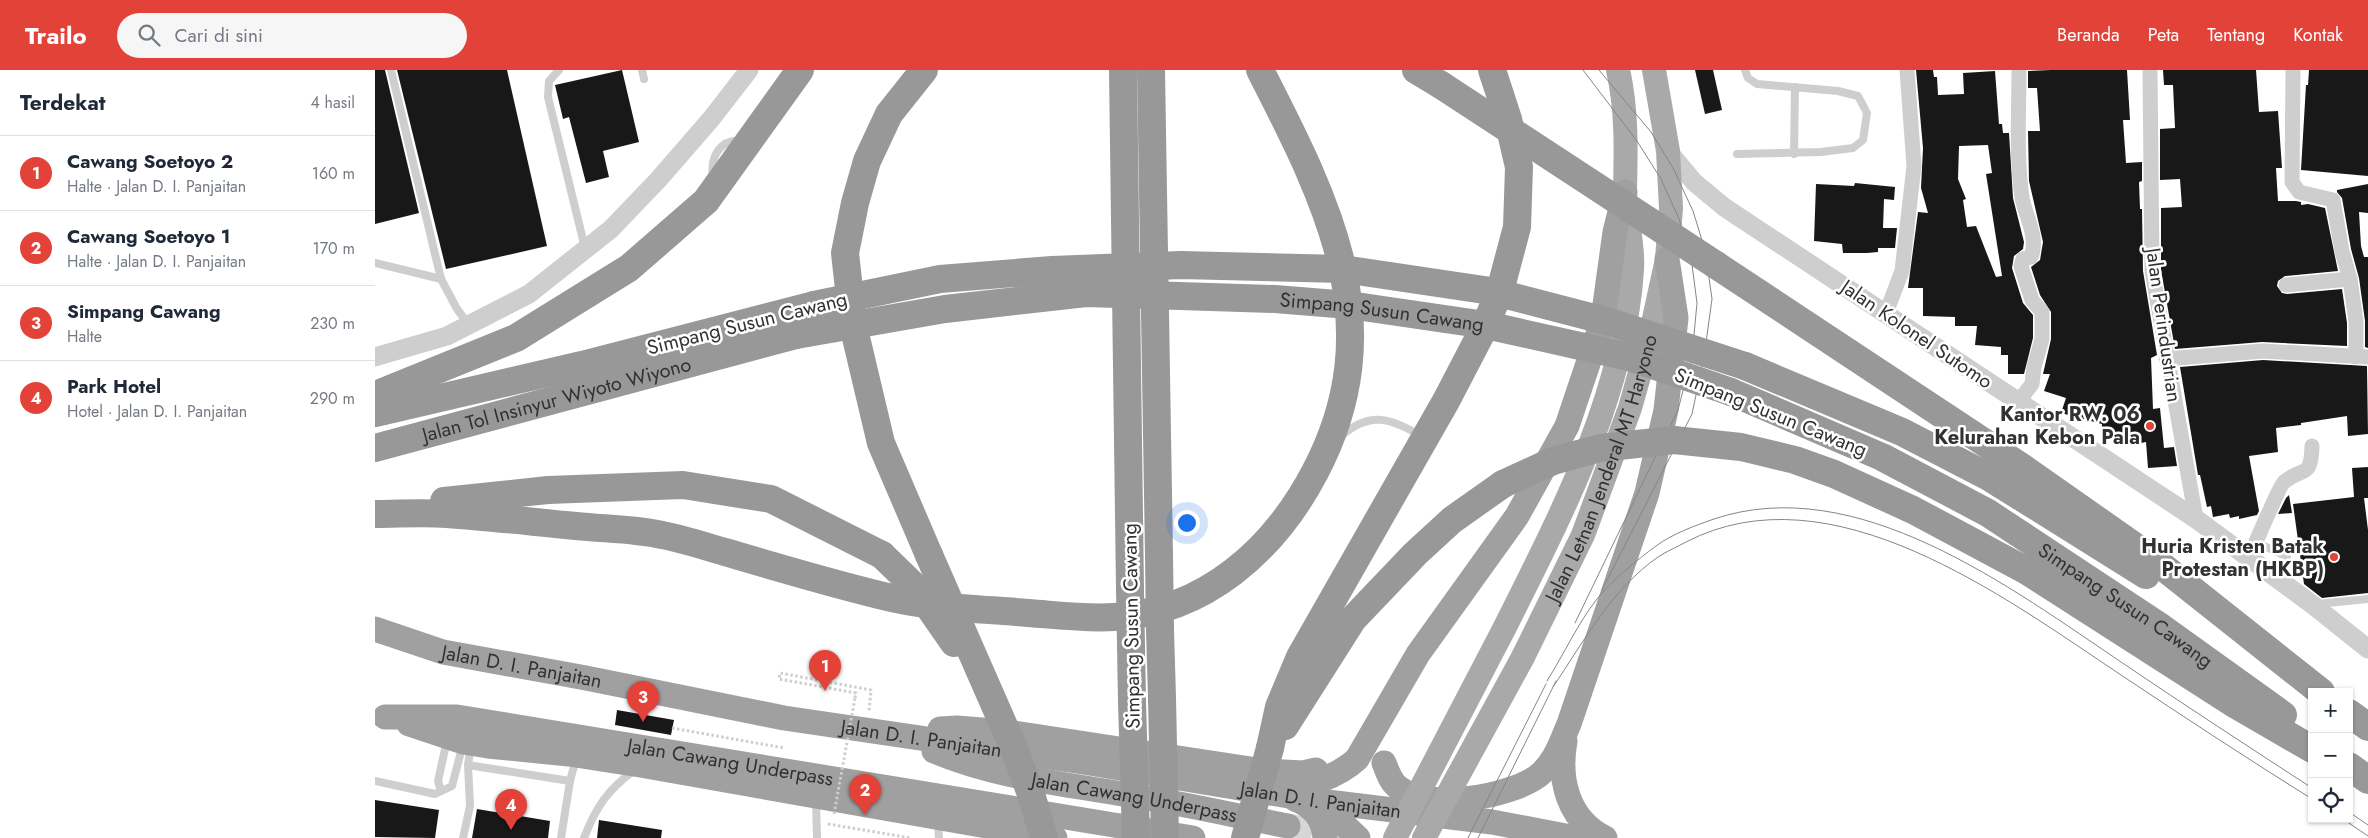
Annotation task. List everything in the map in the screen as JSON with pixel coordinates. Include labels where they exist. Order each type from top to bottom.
[{"type":"highway","points":[[375,395],[516,338],[540,325],[629,268],[706,200],[800,70]]},
{"type":"highway","points":[[924,70],[889,114],[867,161],[855,203],[845,253],[850,311],[881,443],[1031,794],[1044,838]]},
{"type":"highway","name":"Simpang Susun Cawang","points":[[1123,70],[1130,589],[1136,838]]},
{"type":"highway","name":"Simpang Susun Cawang","points":[[1151,70],[1165,838]]},
{"type":"highway","points":[[375,514],[443,513],[661,534],[895,598],[950,606],[1113,617],[1149,612],[1180,604],[1204,593],[1250,559],[1269,538],[1305,491],[1328,444],[1345,385],[1350,331],[1346,279],[1339,251],[1317,190],[1260,70]]},
{"type":"highway","points":[[1416,70],[2023,468],[2157,562],[2316,688]]},
{"type":"highway","points":[[1245,838],[1271,748],[1279,706],[1300,657],[1357,554],[1425,439],[1485,328],[1500,290],[1517,227],[1519,167],[1508,119],[1492,70]]},
{"type":"highway","points":[[1279,795],[1344,769],[1361,754],[1418,654],[1517,516],[1567,426],[1603,319],[1615,232],[1625,192]]},
{"type":"highway","points":[[1384,762],[1390,779],[1405,792],[1435,798],[1482,797],[1513,788],[1539,775],[1556,755],[1569,724],[1647,493],[1666,410],[1676,318],[1667,259]]},
{"type":"highway","name":"Simpang Susun Cawang","points":[[375,413],[814,306],[940,279],[1052,270],[1181,265],[1343,270],[1491,291],[1610,322],[1745,366],[1902,432],[1989,477],[2269,652]]},
{"type":"highway","name":"Simpang Susun Cawang","points":[[796,335],[945,309],[1086,293],[1275,298],[1349,305],[1486,325],[1629,357],[1731,392],[1882,457],[1988,513],[2162,628],[2308,734]]},
{"type":"highway","name":"Jalan Tol Insinyur Wiyoto Wiyono","points":[[375,448],[796,335]]},
{"type":"highway","points":[[1271,748],[1353,620],[1415,554],[1452,520],[1503,484],[1553,461],[1600,448],[1674,440],[1741,446],[1795,460],[1835,474],[1913,510],[2027,571],[2236,705],[2308,747]]},
{"type":"highway","points":[[375,508],[548,490],[683,485],[771,499],[882,555],[915,588],[991,699]]},
{"type":"highway","name":"Jalan D. I. Panjaitan","points":[[375,629],[443,652],[589,678],[784,718],[867,732],[1083,762],[1319,801],[1409,833],[1485,826]]},
{"type":"highway","points":[[1399,685],[1384,729],[1384,762],[1387,788],[1409,833]]},
{"type":"highway","points":[[380,716],[463,747],[577,755],[816,797],[938,827],[979,827],[1055,838]]},
{"type":"highway","name":"Jalan Cawang Underpass","points":[[380,716],[457,718],[1019,808],[1193,838]]},
{"type":"highway","points":[[2353,716],[2368,727]]},
{"type":"highway","points":[[898,736],[936,729],[978,729],[1264,771],[1303,773],[1315,771],[1339,759],[1381,720]]},
{"type":"highway","points":[[1569,724],[1563,765],[1567,795],[1577,816],[1584,824],[1605,838]]},
{"type":"highway","name":"Jalan Cawang Underpass","points":[[898,736],[966,763],[1011,775],[1135,796],[1288,826]]},
{"type":"highway","points":[[2353,769],[2368,781]]},
{"type":"highway","points":[[2353,773],[2368,781]]},
{"type":"highway","points":[[1279,795],[1310,806],[1321,820],[1325,838]]},
{"type":"highway","points":[[1319,801],[1358,838]]},
{"type":"highway","points":[[1485,826],[1575,838]]},
{"type":"main road","name":"Jalan Letnan Jenderal MT Haryono","points":[[1409,833],[1505,628],[1560,517],[1608,394],[1622,340],[1632,268],[1625,192],[1624,96],[1618,70]]},
{"type":"main road","name":"Jalan Letnan Jenderal MT Haryono","points":[[1409,833],[1523,657],[1583,535],[1630,408],[1650,337],[1667,259],[1671,208],[1668,151],[1654,70]]},
{"type":"street","points":[[585,248],[601,220],[675,141],[733,70]]},
{"type":"street","points":[[375,357],[447,336],[529,294],[611,229],[658,180],[711,119],[749,70]]},
{"type":"street","points":[[1886,313],[1902,271],[1913,166],[1907,70]]},
{"type":"street","points":[[2018,402],[2032,384],[2034,367],[2042,339],[2042,312],[2032,300],[2021,266],[2023,259],[2031,257],[2033,246],[2028,213],[2022,197],[2019,159],[2019,70]]},
{"type":"street","name":"Jalan Perindustrian","points":[[2150,70],[2152,271],[2166,359],[2196,519]]},
{"type":"street","points":[[2166,359],[2263,351],[2362,357],[2350,279],[2342,251],[2333,200],[2299,192],[2292,182],[2293,70]]},
{"type":"street","name":"Jalan Kolonel Sutomo","points":[[1668,151],[1694,182],[1724,207],[2196,519],[2252,549],[2313,605],[2368,649]]},
{"type":"street","points":[[2286,285],[2350,279]]},
{"type":"street","points":[[2252,549],[2282,482],[2307,470],[2312,462],[2312,446]]},
{"type":"lane","points":[[391,70],[441,279],[469,325]]},
{"type":"lane","points":[[559,70],[549,81],[548,98],[585,248]]},
{"type":"lane","points":[[643,70],[644,78]]},
{"type":"lane","points":[[1737,154],[1794,154],[1853,148],[1863,140],[1867,113],[1858,96],[1839,91],[1757,84],[1748,78],[1745,70]]},
{"type":"lane","points":[[1794,154],[1795,87]]},
{"type":"lane","points":[[375,263],[441,279]]},
{"type":"lane","points":[[1305,491],[1341,435],[1365,421],[1391,420],[1425,439]]},
{"type":"lane","points":[[2252,549],[2287,556]]},
{"type":"lane","points":[[2313,605],[2368,599]]},
{"type":"lane","points":[[463,747],[570,781]]},
{"type":"lane","points":[[375,781],[435,794],[452,786],[463,747]]},
{"type":"lane","points":[[441,791],[438,781],[463,747]]},
{"type":"lane","points":[[463,747],[470,806],[463,838]]},
{"type":"lane","points":[[561,838],[570,781],[577,755]]},
{"type":"lane","points":[[584,838],[599,804],[612,788],[640,766]]},
{"type":"lane","points":[[816,797],[817,838]]},
{"type":"lane","points":[[1485,826],[1523,838]]},
{"type":"path","points":[[834,814],[857,693],[779,679],[780,673],[871,690],[867,732]]},
{"type":"path","points":[[672,728],[793,750]]},
{"type":"path","points":[[824,823],[911,838]]},
{"type":"building","points":[[375,70],[385,70],[419,213],[375,224]]},
{"type":"building","points":[[397,70],[507,70],[547,246],[446,269]]},
{"type":"building","points":[[622,70],[639,142],[603,151],[609,177],[586,183],[569,117],[563,119],[555,85]]},
{"type":"building","points":[[1695,70],[1713,70],[1722,110],[1705,114]]},
{"type":"building","points":[[1916,70],[1933,70],[1934,77],[1937,77],[1938,95],[1964,94],[1963,73],[1995,71],[1999,124],[2002,124],[2003,133],[2009,133],[2013,198],[2024,242],[2023,249],[2014,256],[2012,268],[2023,303],[2033,315],[2033,338],[2024,374],[2008,374],[2008,355],[2001,355],[2001,347],[1975,345],[1977,326],[1955,326],[1955,317],[1923,316],[1923,288],[1908,288],[1918,212],[1928,213],[1921,188],[1923,148]],"holes":[[[1988,145],[1992,173],[1986,174],[2002,276],[1996,277],[1976,226],[1967,227],[1963,200],[1966,199],[1958,179],[1959,146]]]},
{"type":"building","points":[[2127,70],[2130,120],[2123,120],[2126,163],[2142,162],[2142,181],[2139,182],[2140,209],[2142,209],[2143,271],[2157,355],[2151,358],[2153,409],[2160,408],[2164,448],[2174,447],[2177,466],[2148,468],[2146,442],[2141,443],[2140,439],[2101,439],[2102,424],[2061,413],[2066,398],[2044,391],[2050,374],[2043,374],[2051,339],[2051,312],[2040,295],[2031,267],[2040,260],[2043,242],[2029,181],[2028,131],[2040,131],[2037,88],[2028,88],[2028,71]]},
{"type":"building","points":[[2163,70],[2256,70],[2259,112],[2278,111],[2282,168],[2276,168],[2278,201],[2296,201],[2301,202],[2301,205],[2308,204],[2325,208],[2338,271],[2285,276],[2278,281],[2277,286],[2282,293],[2287,294],[2342,289],[2347,323],[2347,346],[2262,342],[2175,349],[2161,270],[2161,208],[2182,207],[2180,179],[2160,180],[2160,129],[2175,128],[2173,85],[2164,85]]},
{"type":"building","points":[[2309,70],[2368,70],[2368,176],[2301,170],[2306,85],[2308,85]]},
{"type":"building","points":[[1855,183],[1895,187],[1894,200],[1884,199],[1883,228],[1897,228],[1895,248],[1878,248],[1878,252],[1843,253],[1842,244],[1814,241],[1816,184],[1854,186]]},
{"type":"building","points":[[2368,184],[2368,213],[2359,212],[2361,246],[2364,257],[2368,257],[2368,348],[2365,347],[2365,321],[2359,278],[2351,249],[2342,198],[2337,190]]},
{"type":"building","points":[[2263,360],[2367,366],[2368,434],[2348,436],[2347,416],[2276,428],[2278,452],[2249,456],[2259,511],[2257,515],[2239,519],[2239,516],[2230,518],[2229,514],[2213,517],[2211,506],[2207,507],[2200,475],[2198,475],[2180,367]]},
{"type":"building","name":"Huria Kristen Batak Protestan (HKBP)","points":[[2368,467],[2368,498],[2364,498],[2368,530],[2368,593],[2322,598],[2304,584],[2293,504],[2354,497],[2352,468]]},
{"type":"building","points":[[2289,495],[2292,513],[2278,514],[2286,498]]},
{"type":"building","points":[[617,710],[674,720],[671,735],[615,725]]},
{"type":"building","points":[[375,800],[439,810],[435,838],[375,837]]},
{"type":"building","points":[[477,809],[550,821],[548,838],[472,838]]},
{"type":"building","points":[[599,820],[662,830],[661,838],[597,838]]},
{"type":"tunnel","points":[[1288,826],[1344,837]]},
{"type":"tram line","points":[[1575,623],[1678,410],[1692,356],[1697,303],[1691,257],[1679,219],[1661,179],[1637,141],[1583,70]]},
{"type":"tram line","points":[[1599,70],[1651,132],[1673,168],[1693,211],[1705,250],[1712,299],[1704,357],[1692,414],[1602,590]]},
{"type":"tram line","points":[[1547,681],[1577,628],[1597,599],[1609,585],[1662,542],[1683,531],[1714,519],[1768,508],[1823,511],[1877,524],[1930,545],[1982,572],[2308,785]]},
{"type":"tram line","points":[[1553,687],[1613,600],[1627,584],[1658,557],[1686,542],[1742,523],[1799,520],[1857,531],[1914,551],[1970,579],[2024,611],[2308,796]]},
{"type":"tram line","points":[[1478,838],[1556,681]]},
{"type":"tram line","points":[[1468,838],[1546,684]]},
{"type":"tram line","points":[[2353,815],[2368,825]]},
{"type":"tram line","points":[[2349,823],[2368,836]]},
{"type":"place","name":"Kantor RW. 06 Kelurahan Kebon Pala","points":[[2150,426]]},
{"type":"place","name":"Huria Kristen Batak Protestan (HKBP)","points":[[2334,557]]},
{"type":"place","name":"Cawang Soetoyo 2","points":[[825,691]]},
{"type":"place","name":"Simpang Cawang","points":[[643,722]]},
{"type":"place","name":"Cawang Soetoyo 1","points":[[865,815]]},
{"type":"place","name":"Park Hotel","points":[[511,830]]}]
